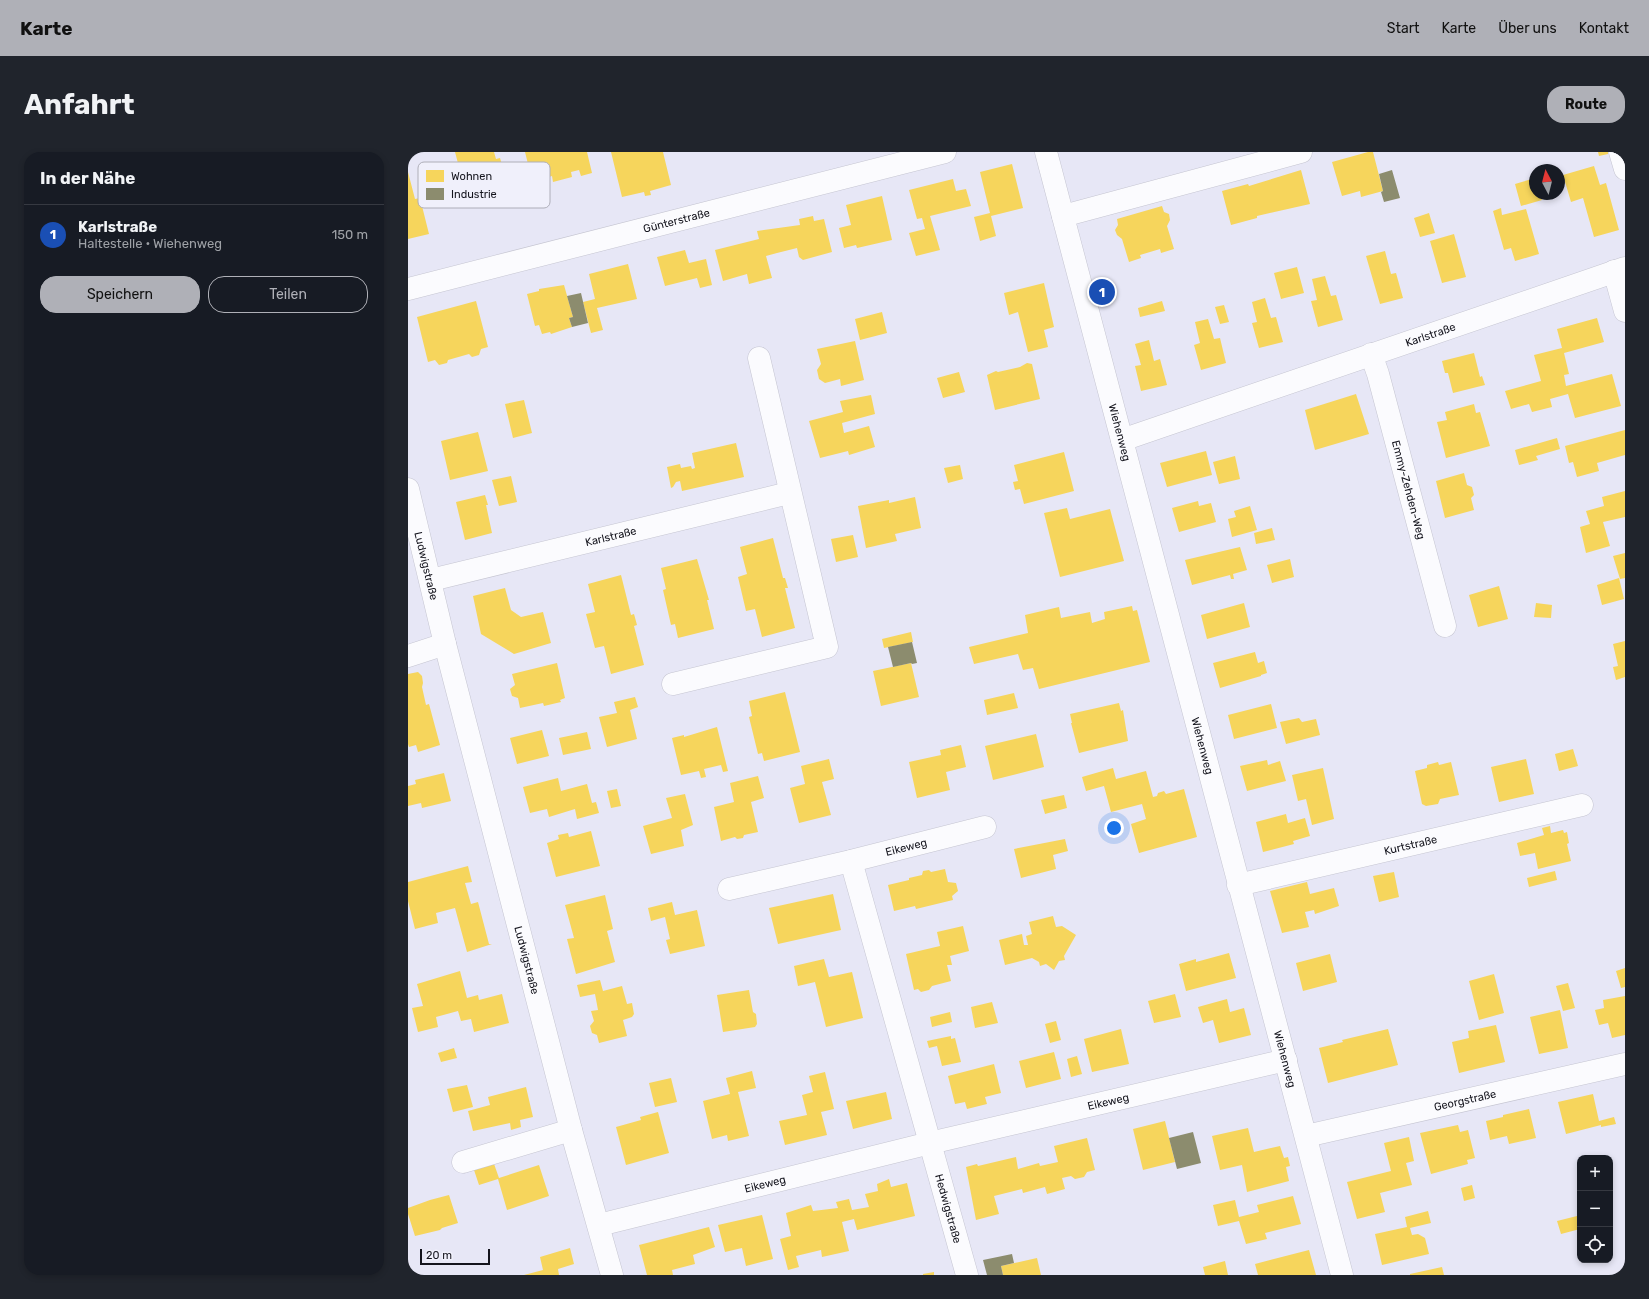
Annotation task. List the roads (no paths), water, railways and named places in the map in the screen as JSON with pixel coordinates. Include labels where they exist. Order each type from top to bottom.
[{"type":"street","name":"Günterstraße","points":[[408,289],[945,152]]},
{"type":"street","name":"Wiehenweg","points":[[1046,152],[1342,1275]]},
{"type":"street","points":[[1063,216],[1301,152]]},
{"type":"street","points":[[1620,152],[1625,169]]},
{"type":"street","points":[[1620,269],[1625,311]]},
{"type":"street","name":"Karlstraße","points":[[1122,440],[1620,269]]},
{"type":"street","name":"Emmy-Zehden-Weg","points":[[1371,354],[1378,374],[1445,626]]},
{"type":"street","points":[[673,684],[827,648],[789,492],[759,358]]},
{"type":"street","name":"Ludwigstraße","points":[[408,488],[445,644],[572,1130],[612,1275]]},
{"type":"street","name":"Karlstraße","points":[[431,580],[789,492]]},
{"type":"street","points":[[408,656],[445,644]]},
{"type":"street","name":"Kurtstraße","points":[[1238,885],[1582,805]]},
{"type":"street","name":"Eikeweg","points":[[729,889],[851,861],[985,827]]},
{"type":"street","points":[[851,861],[930,1143]]},
{"type":"street","name":"Eikeweg","points":[[599,1225],[930,1143],[1286,1060]]},
{"type":"street","name":"Georgstraße","points":[[1306,1136],[1625,1064]]},
{"type":"street","points":[[464,1162],[572,1130]]},
{"type":"street","name":"Hedwigstraße","points":[[930,1143],[967,1275]]},
{"type":"place","name":"Karlstraße","points":[[1102,292]]}]
